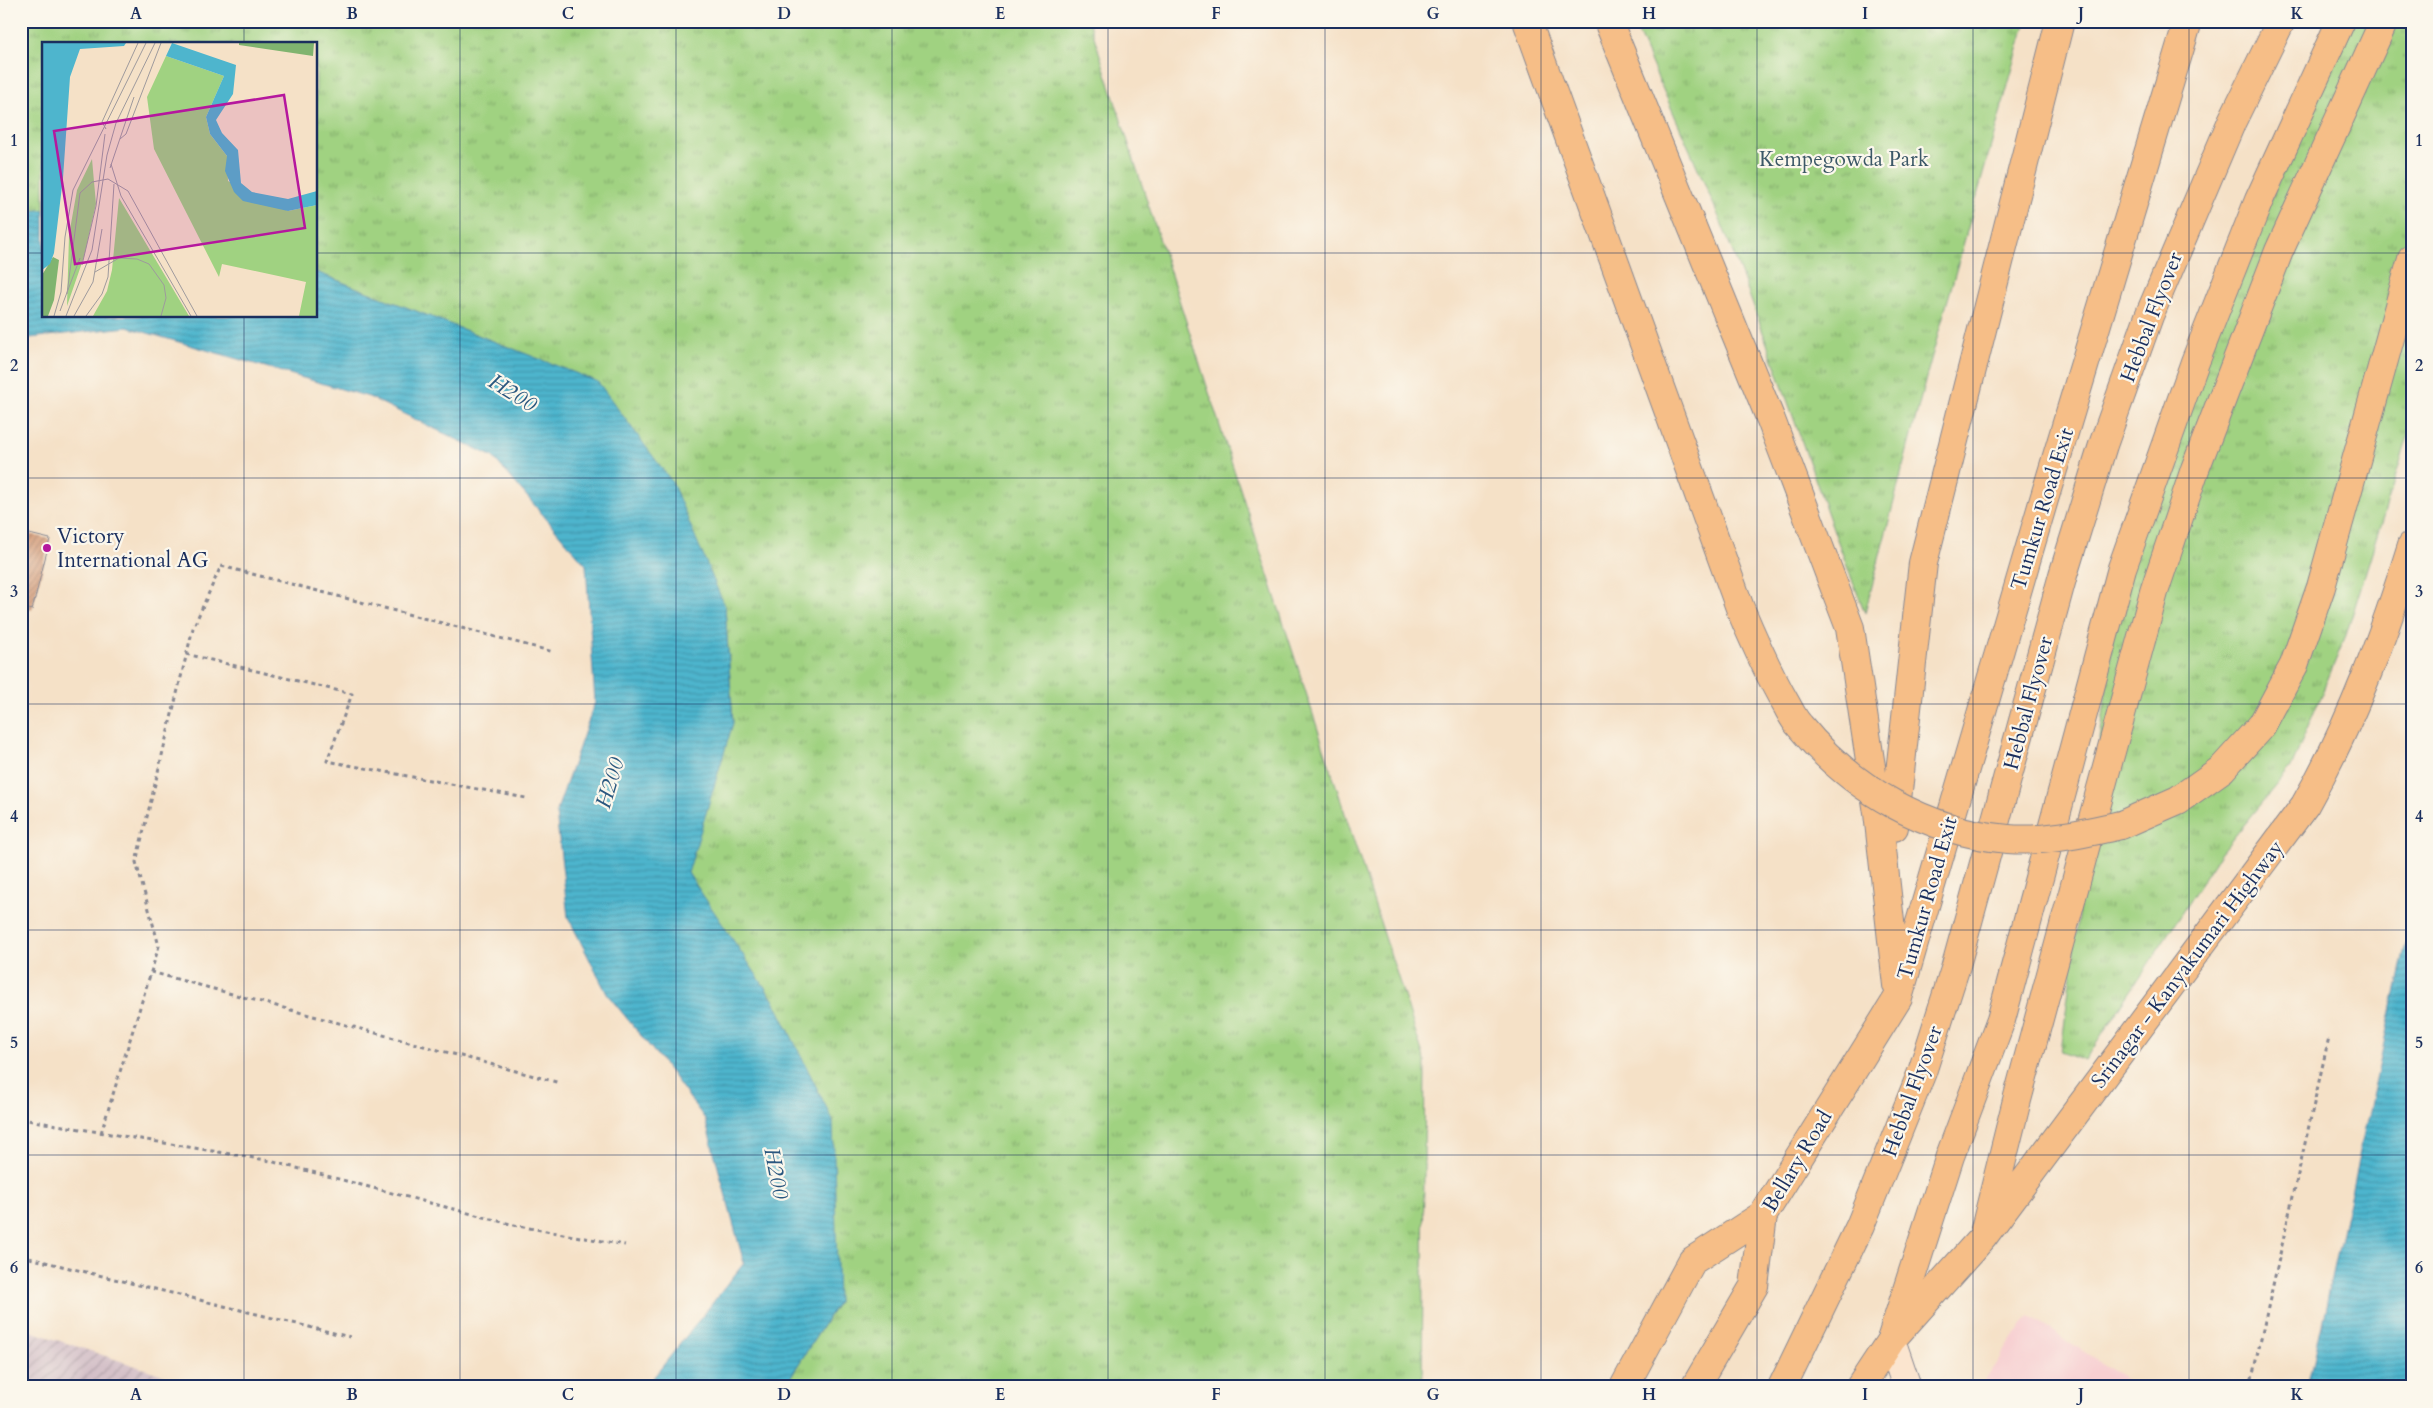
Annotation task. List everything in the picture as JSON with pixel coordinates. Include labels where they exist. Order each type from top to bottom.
[{"type":"highway","points":[[1527,21],[1740,608],[1767,672],[1799,726],[1838,765],[1897,808],[1954,830],[2009,839],[2067,837],[2121,825],[2178,800],[2222,769],[2262,725],[2294,664],[2321,587],[2412,259]]},
{"type":"highway","points":[[1608,21],[1771,420],[1850,628],[1878,812],[1898,998]]},
{"type":"highway","points":[[1887,891],[1923,563],[2060,21]]},
{"type":"highway","name":"Tumkur Road Exit","points":[[1898,998],[2042,506],[2188,21]]},
{"type":"highway","name":"Hebbal Flyover","points":[[1782,1387],[1860,1226],[1922,1072],[1955,969],[2061,584],[2107,436],[2149,316],[2232,121],[2281,21]]},
{"type":"highway","points":[[1860,1387],[1890,1340],[1950,1156],[2000,1020],[2122,568],[2195,362],[2238,254],[2260,200],[2341,21]]},
{"type":"highway","points":[[1983,1237],[2017,1100],[2154,592],[2195,469],[2278,251],[2384,21]]},
{"type":"highway","name":"Srinagar - Kanyakumari Highway","points":[[1890,1340],[1983,1237],[2305,805],[2328,764],[2384,633],[2412,545]]},
{"type":"highway","name":"Bellary Road","points":[[1696,1387],[1754,1286],[1763,1215],[1898,998]]},
{"type":"highway","points":[[1624,1387],[1692,1261],[1763,1215]]},
{"type":"street","points":[[1890,1340],[1907,1387]]},
{"type":"path","points":[[101,1133],[159,946],[136,862],[193,628],[221,566],[554,652]]},
{"type":"path","points":[[186,654],[352,694],[327,761],[526,798]]},
{"type":"path","points":[[151,972],[560,1083]]},
{"type":"path","points":[[2250,1387],[2329,1037]]},
{"type":"path","points":[[21,1119],[266,1160],[518,1226],[625,1245]]},
{"type":"path","points":[[21,1256],[350,1337]]},
{"type":"shaded area","points":[[2029,1315],[2137,1387],[1980,1387]]},
{"type":"shaded area","points":[[21,1328],[199,1387],[21,1387]]},
{"type":"green space","points":[[21,21],[1089,21],[1425,1061],[1422,1387],[784,1387],[838,1302],[774,1001],[687,873],[733,722],[725,607],[598,382],[318,273],[318,42],[42,42],[42,210],[21,211]]},
{"type":"green space","name":"Kempegowda Park","points":[[1633,21],[2026,21],[1927,374],[1865,613],[1721,222]]},
{"type":"green space","points":[[2348,21],[2412,21],[2412,424],[2346,635],[2291,768],[2220,854],[2085,1061],[2061,1052],[2119,588],[2192,381]]},
{"type":"water","name":"H200","points":[[42,210],[42,318],[318,318],[318,273],[598,382],[672,482],[725,607],[733,723],[688,873],[774,1001],[833,1121],[838,1302],[784,1387],[646,1387],[744,1263],[705,1119],[669,1070],[607,994],[568,917],[556,813],[595,702],[586,565],[493,457],[369,397],[127,327],[21,339],[21,211]]},
{"type":"water","points":[[2412,916],[2412,1387],[2308,1387]]},
{"type":"building","points":[[21,532],[50,539],[32,610],[21,607]]},
{"type":"place","name":"Victory International AG","points":[[47,548]]}]
